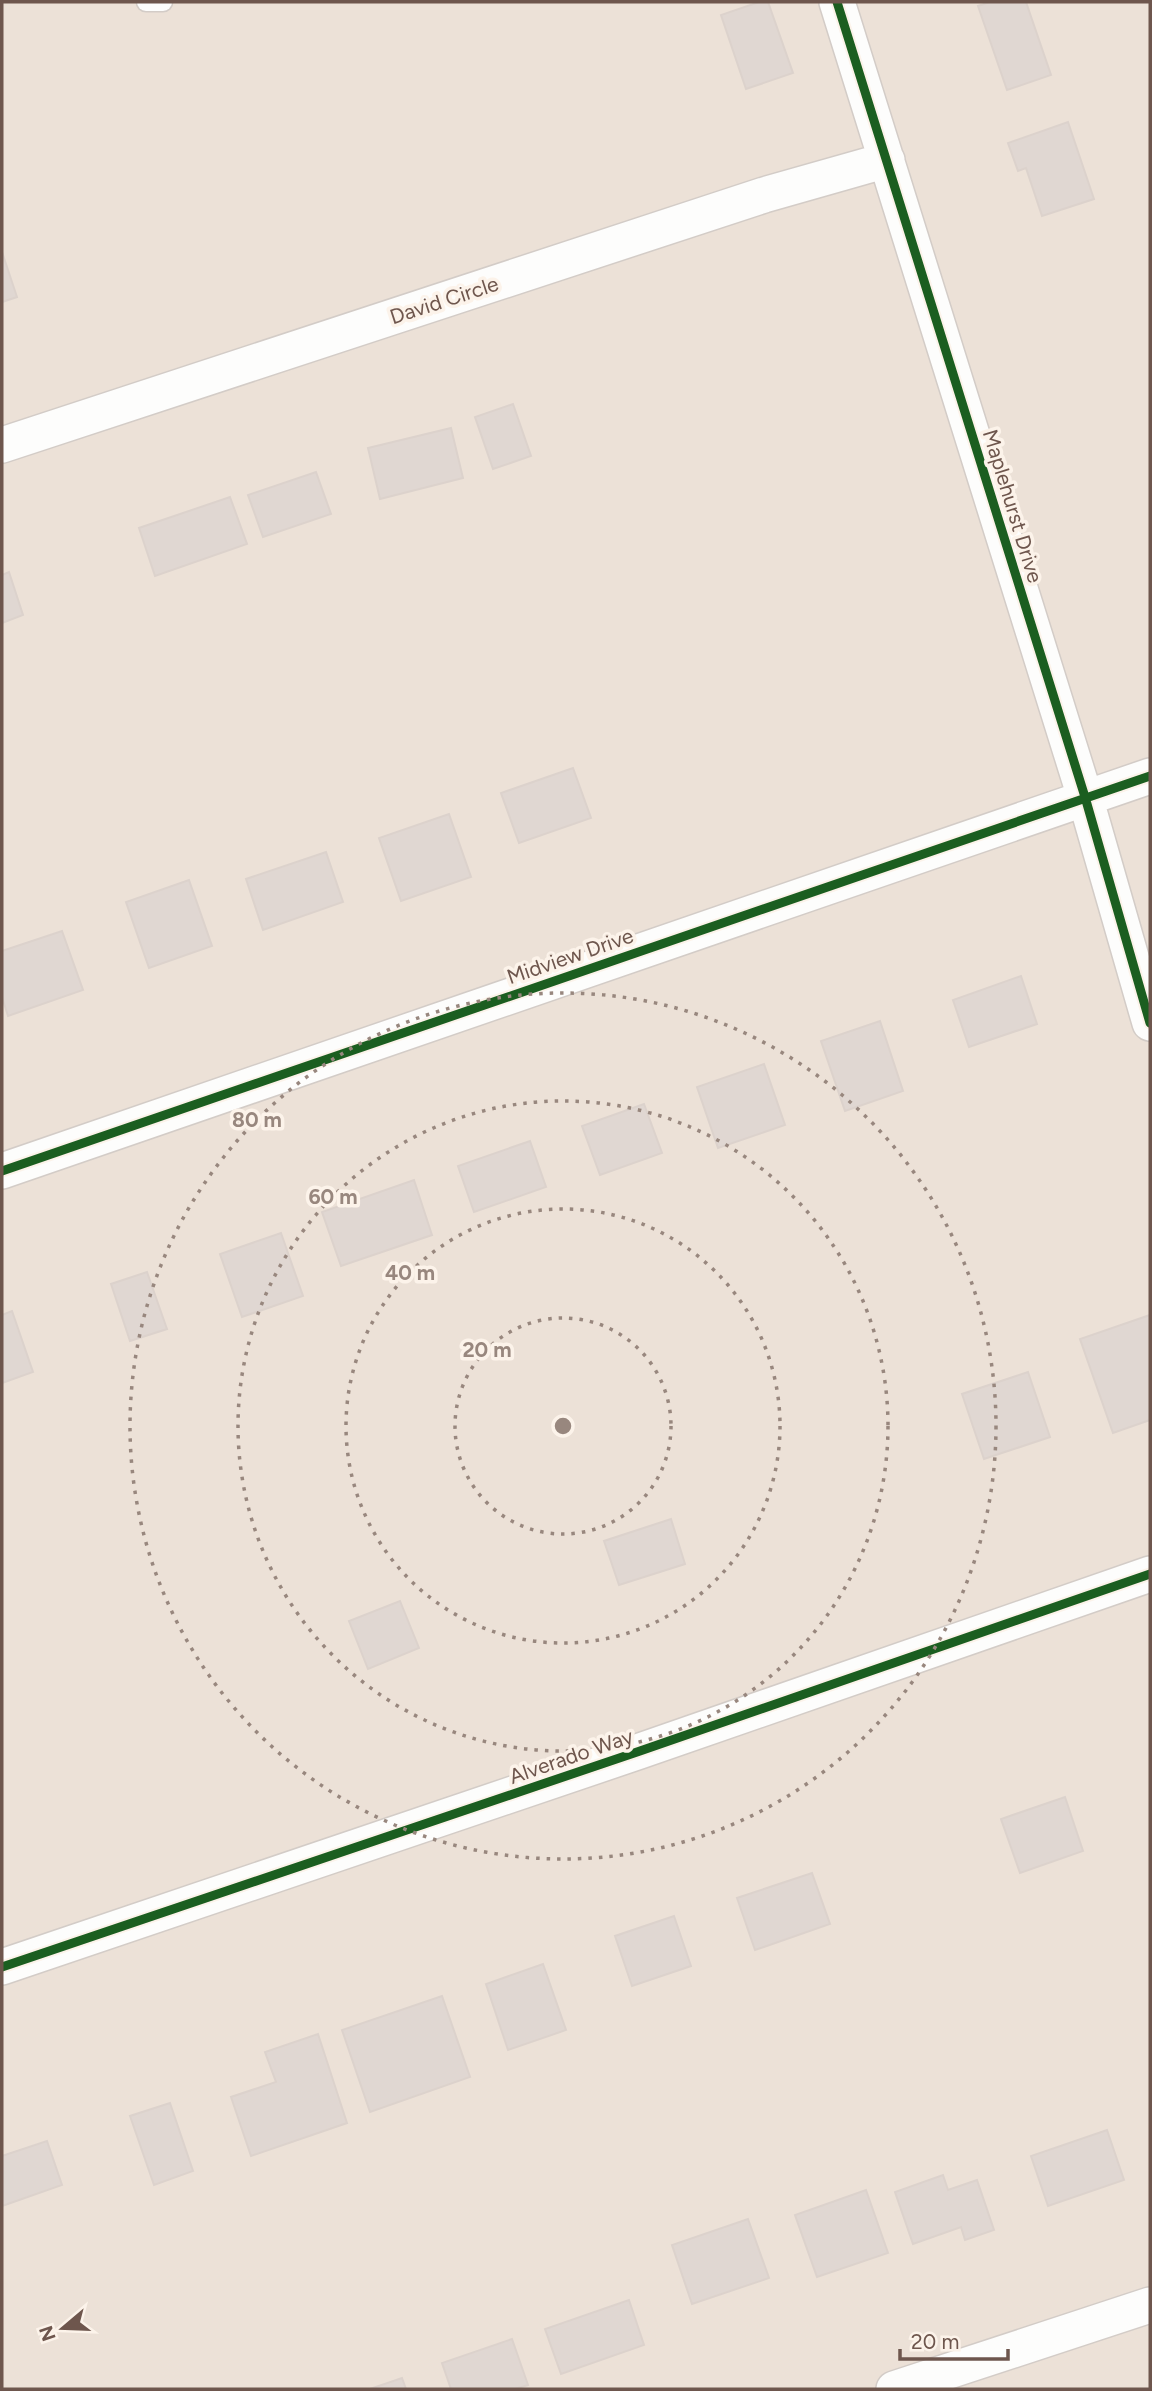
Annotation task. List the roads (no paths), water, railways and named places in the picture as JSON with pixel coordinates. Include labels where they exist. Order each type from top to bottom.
[{"type":"street","name":"Maplehurst Drive","points":[[837,2],[1085,797],[1150,1023]]},
{"type":"street","name":"David Circle","points":[[2,444],[764,195],[887,160]]},
{"type":"street","name":"Midview Drive","points":[[2,1171],[1150,776]]},
{"type":"street","name":"Alverado Way","points":[[2,1967],[614,1760],[1150,1574]]},
{"type":"street","points":[[894,2389],[1150,2305]]},
{"type":"lane","points":[[146,2],[163,2]]}]
